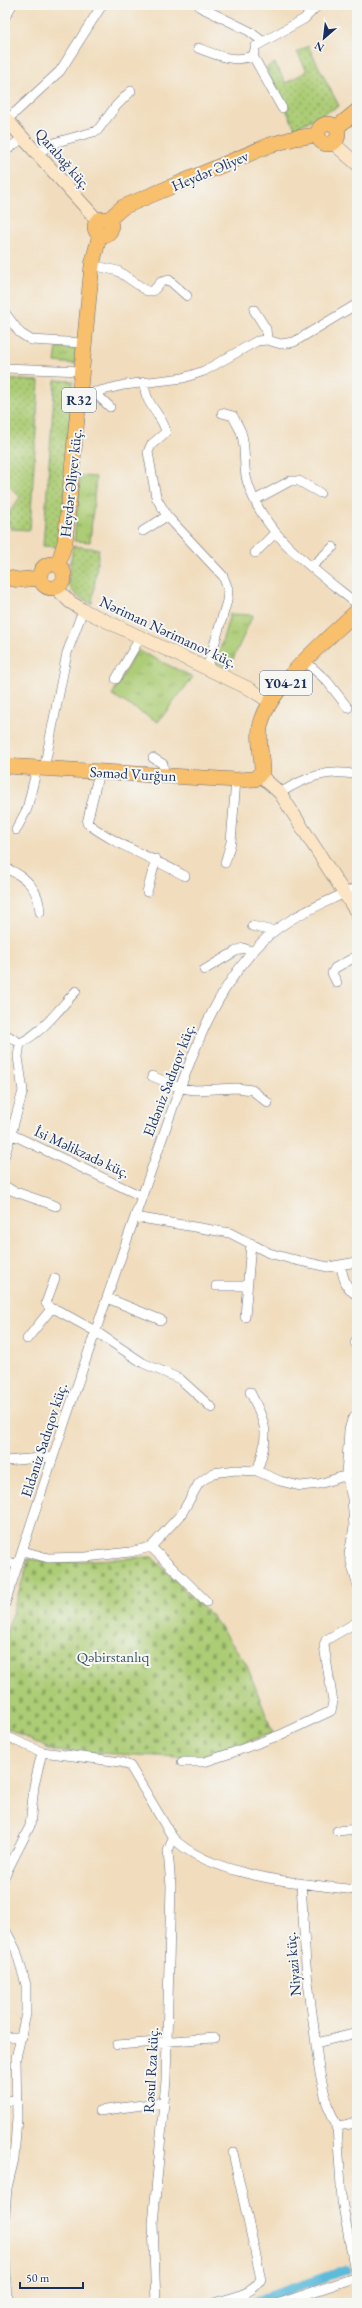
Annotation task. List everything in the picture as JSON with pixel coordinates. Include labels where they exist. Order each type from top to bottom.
[{"type":"main road","points":[[334,136],[357,111]]},
{"type":"main road","name":"Heydər Əliyev","points":[[102,225],[123,207],[270,145],[295,138],[318,135],[319,129],[324,125],[330,124],[334,136]]},
{"type":"main road","name":"Heydər Əliyev küç.","points":[[58,566],[65,542],[87,394],[82,371],[83,343],[92,265],[102,225]]},
{"type":"main road","points":[[50,564],[58,566],[64,576],[61,583],[55,587],[47,587],[40,578],[40,571],[45,566],[50,564]]},
{"type":"main road","points":[[5,577],[18,580],[40,578]]},
{"type":"main road","name":"Y04-21","points":[[260,775],[262,771],[260,728],[270,702],[305,661],[357,611]]},
{"type":"main road","name":"Səməd Vurğun","points":[[5,766],[236,780],[255,779],[260,775]]},
{"type":"street","points":[[5,17],[12,5]]},
{"type":"street","points":[[6,119],[60,71],[102,5]]},
{"type":"street","points":[[282,108],[253,56],[256,46],[304,19],[318,5]]},
{"type":"street","points":[[200,7],[249,31],[262,42]]},
{"type":"street","points":[[198,48],[223,57],[238,59],[253,56]]},
{"type":"street","points":[[37,153],[57,142],[97,130],[116,106],[131,92]]},
{"type":"street","name":"Qarabağ küç.","points":[[6,119],[102,225]]},
{"type":"street","points":[[334,136],[357,164]]},
{"type":"street","points":[[5,151],[24,138]]},
{"type":"street","points":[[92,265],[118,271],[147,291],[153,291],[161,282],[169,280],[187,296]]},
{"type":"street","points":[[87,394],[144,382],[183,378],[204,371],[257,341],[267,340],[281,344],[294,342],[357,304]]},
{"type":"street","points":[[254,310],[266,329],[267,340]]},
{"type":"street","points":[[5,312],[25,337],[31,340],[83,343]]},
{"type":"street","points":[[5,368],[82,371]]},
{"type":"street","points":[[144,382],[144,393],[148,403],[165,428],[164,435],[151,444],[148,452],[156,497],[167,516],[223,576],[228,589],[227,602],[207,669]]},
{"type":"street","points":[[87,394],[110,407]]},
{"type":"street","points":[[222,413],[233,416],[242,433],[247,483],[259,510],[276,533],[311,567],[357,604]]},
{"type":"street","points":[[255,500],[290,481],[299,481],[320,493]]},
{"type":"street","points":[[142,531],[167,516]]},
{"type":"street","points":[[254,553],[276,533]]},
{"type":"street","points":[[311,567],[333,547]]},
{"type":"street","name":"Nəriman Nərimanov küç.","points":[[55,587],[70,602],[83,610],[250,689],[270,702]]},
{"type":"street","points":[[16,830],[28,809],[40,769],[67,653],[83,610]]},
{"type":"street","points":[[116,679],[140,638]]},
{"type":"street","points":[[305,661],[327,681],[348,708]]},
{"type":"street","points":[[153,758],[163,764],[164,775]]},
{"type":"street","points":[[99,772],[87,823],[101,834],[156,859],[186,876]]},
{"type":"street","points":[[280,792],[300,780],[316,774],[346,772],[357,775]]},
{"type":"street","points":[[260,775],[280,792],[357,913]]},
{"type":"street","points":[[225,863],[231,842],[236,780]]},
{"type":"street","points":[[147,892],[156,859]]},
{"type":"street","points":[[5,868],[30,882],[40,900],[40,912]]},
{"type":"street","name":"Eldəniz Sadıqov küç.","points":[[5,1604],[52,1457],[141,1196],[196,1043],[213,1008],[226,986],[253,952],[273,931],[288,921],[357,887]]},
{"type":"street","points":[[252,926],[273,931]]},
{"type":"street","points":[[204,970],[243,948],[253,952]]},
{"type":"street","points":[[337,983],[332,974],[335,968],[357,956]]},
{"type":"street","points":[[5,1034],[20,1043],[30,1039],[76,991]]},
{"type":"street","name":"İsi Məlikzadə küç.","points":[[5,1155],[23,1091],[18,1057],[20,1043]]},
{"type":"street","points":[[152,1076],[180,1088],[195,1090],[252,1090],[268,1103]]},
{"type":"street","name":"İsi Məlikzadə küç.","points":[[11,1134],[141,1196]]},
{"type":"street","points":[[5,1186],[13,1191],[56,1206]]},
{"type":"street","points":[[135,1217],[230,1232],[269,1253],[291,1260],[328,1266],[341,1266],[357,1262]]},
{"type":"street","points":[[245,1317],[251,1243]]},
{"type":"street","points":[[341,1266],[346,1286],[351,1292],[357,1295]]},
{"type":"street","points":[[55,1278],[46,1303],[51,1309],[57,1310],[95,1331],[143,1363],[180,1379],[212,1408]]},
{"type":"street","points":[[216,1286],[247,1286]]},
{"type":"street","points":[[107,1298],[161,1320]]},
{"type":"street","points":[[27,1339],[51,1309]]},
{"type":"street","points":[[250,1392],[263,1418],[266,1438],[264,1453],[257,1471]]},
{"type":"street","points":[[357,1414],[352,1420],[349,1430],[346,1475],[352,1498],[354,1527],[350,1554],[357,1584]]},
{"type":"street","points":[[5,1461],[52,1457]]},
{"type":"street","points":[[23,1551],[48,1558],[86,1557],[130,1552],[151,1547],[182,1513],[199,1483],[213,1473],[236,1470],[257,1471],[280,1481],[300,1486],[319,1484],[357,1472]]},
{"type":"street","points":[[151,1547],[207,1602]]},
{"type":"street","points":[[5,1562],[18,1564]]},
{"type":"street","points":[[182,1762],[204,1762],[231,1754],[280,1735],[331,1711],[333,1702],[324,1646],[326,1640],[357,1622]]},
{"type":"street","points":[[5,1736],[42,1752],[121,1762],[130,1766],[174,1838],[182,1846],[217,1864],[246,1873],[301,1884],[357,1890]]},
{"type":"street","points":[[5,1875],[30,1826],[34,1786],[42,1752]]},
{"type":"street","points":[[337,1832],[357,1829]]},
{"type":"street","name":"Rəsul Rza küç.","points":[[156,2303],[153,2224],[164,2102],[171,1886],[168,1851],[174,1838]]},
{"type":"street","name":"Niyazi küç.","points":[[301,1884],[306,1965],[319,2069],[327,2104],[338,2126],[342,2201],[354,2253],[356,2277]]},
{"type":"street","points":[[5,1928],[16,1950],[26,1985],[26,2014],[16,2058],[17,2118],[14,2159],[6,2188],[5,2214]]},
{"type":"street","points":[[316,2043],[357,2033]]},
{"type":"street","points":[[5,2037],[22,2037]]},
{"type":"street","points":[[117,2045],[214,2038]]},
{"type":"street","points":[[5,2101],[16,2100]]},
{"type":"street","points":[[99,2111],[164,2102]]},
{"type":"street","points":[[338,2126],[357,2123]]},
{"type":"street","points":[[214,2303],[252,2290],[258,2286],[261,2279],[233,2153]]},
{"type":"street","points":[[5,2258],[7,2303]]},
{"type":"street","points":[[280,2303],[356,2277]]},
{"type":"green space","points":[[308,46],[339,106],[295,128],[266,68],[275,63],[286,83],[307,71],[297,52]]},
{"type":"green space","points":[[57,347],[77,349],[75,364],[55,362]]},
{"type":"green space","points":[[5,379],[39,381],[30,530],[11,529],[6,517],[20,497],[5,482]]},
{"type":"green space","points":[[55,380],[73,381],[61,547],[43,546]]},
{"type":"green space","points":[[80,476],[96,477],[90,542],[74,541]]},
{"type":"green space","points":[[73,546],[99,549],[92,604],[74,593],[68,582]]},
{"type":"green space","points":[[230,614],[253,615],[229,668],[216,663]]},
{"type":"green space","points":[[137,650],[193,677],[158,722],[112,695]]},
{"type":"green space","name":"Qəbirstanlıq","points":[[152,1557],[212,1616],[246,1663],[273,1733],[199,1758],[53,1751],[5,1727],[5,1637],[29,1559],[56,1562]]},
{"type":"waterway","points":[[250,2303],[346,2270]]}]
